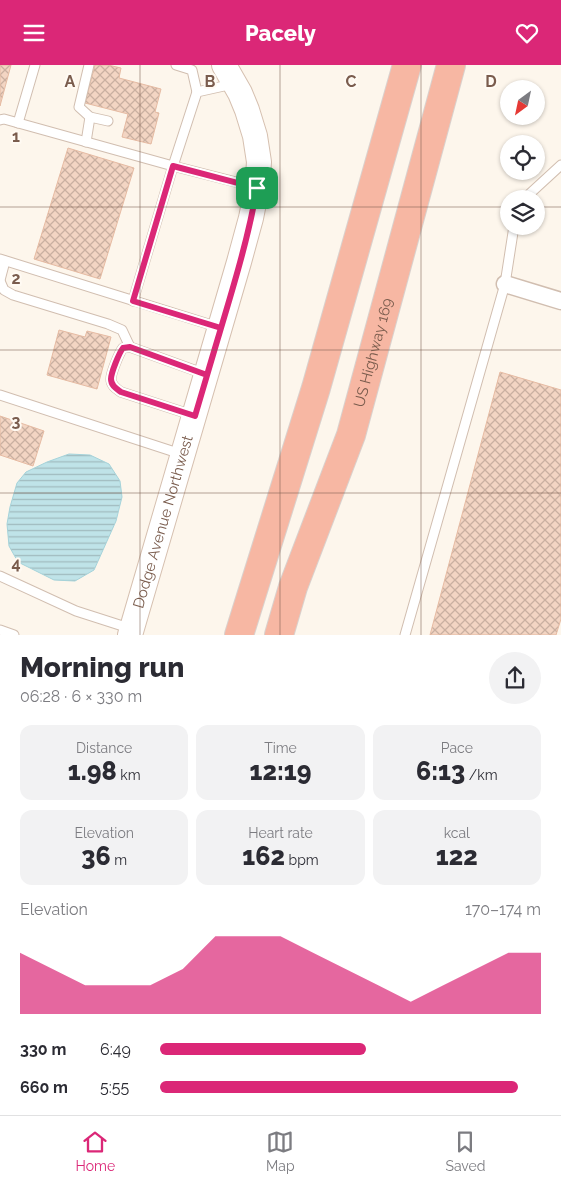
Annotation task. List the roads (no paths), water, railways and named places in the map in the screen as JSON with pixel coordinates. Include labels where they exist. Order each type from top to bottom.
[{"type":"highway","points":[[239,635],[316,388],[407,65]]},
{"type":"highway","name":"US Highway 169","points":[[279,635],[293,587],[351,435],[451,65]]},
{"type":"highway","points":[[232,635],[255,585]]},
{"type":"highway","points":[[289,635],[293,587]]},
{"type":"street","name":"Dodge Avenue Northwest","points":[[131,632],[252,218],[259,162],[255,136],[248,110],[229,74]]},
{"type":"street","points":[[505,284],[561,301]]},
{"type":"lane","points":[[18,123],[35,65]]},
{"type":"lane","points":[[89,65],[79,107],[90,117],[108,121]]},
{"type":"lane","points":[[133,301],[197,92],[192,70],[176,65]]},
{"type":"lane","points":[[197,92],[229,74]]},
{"type":"lane","points":[[86,142],[90,117]]},
{"type":"lane","points":[[0,120],[4,119],[257,188]]},
{"type":"lane","points":[[534,190],[561,165]]},
{"type":"lane","points":[[405,635],[505,284],[512,235]]},
{"type":"lane","points":[[130,347],[122,330],[13,295],[4,290],[0,281],[3,260],[221,328]]},
{"type":"lane","points":[[195,416],[121,392],[114,387],[111,379],[119,354],[123,348],[130,347],[207,375]]},
{"type":"lane","points":[[0,395],[184,455]]},
{"type":"lane","points":[[0,576],[76,611],[131,632]]},
{"type":"lane","points":[[0,630],[14,635]]},
{"type":"water","points":[[69,454],[90,455],[109,464],[120,481],[122,497],[116,521],[94,570],[75,581],[54,580],[18,562],[9,546],[7,524],[17,483],[26,472]]}]
